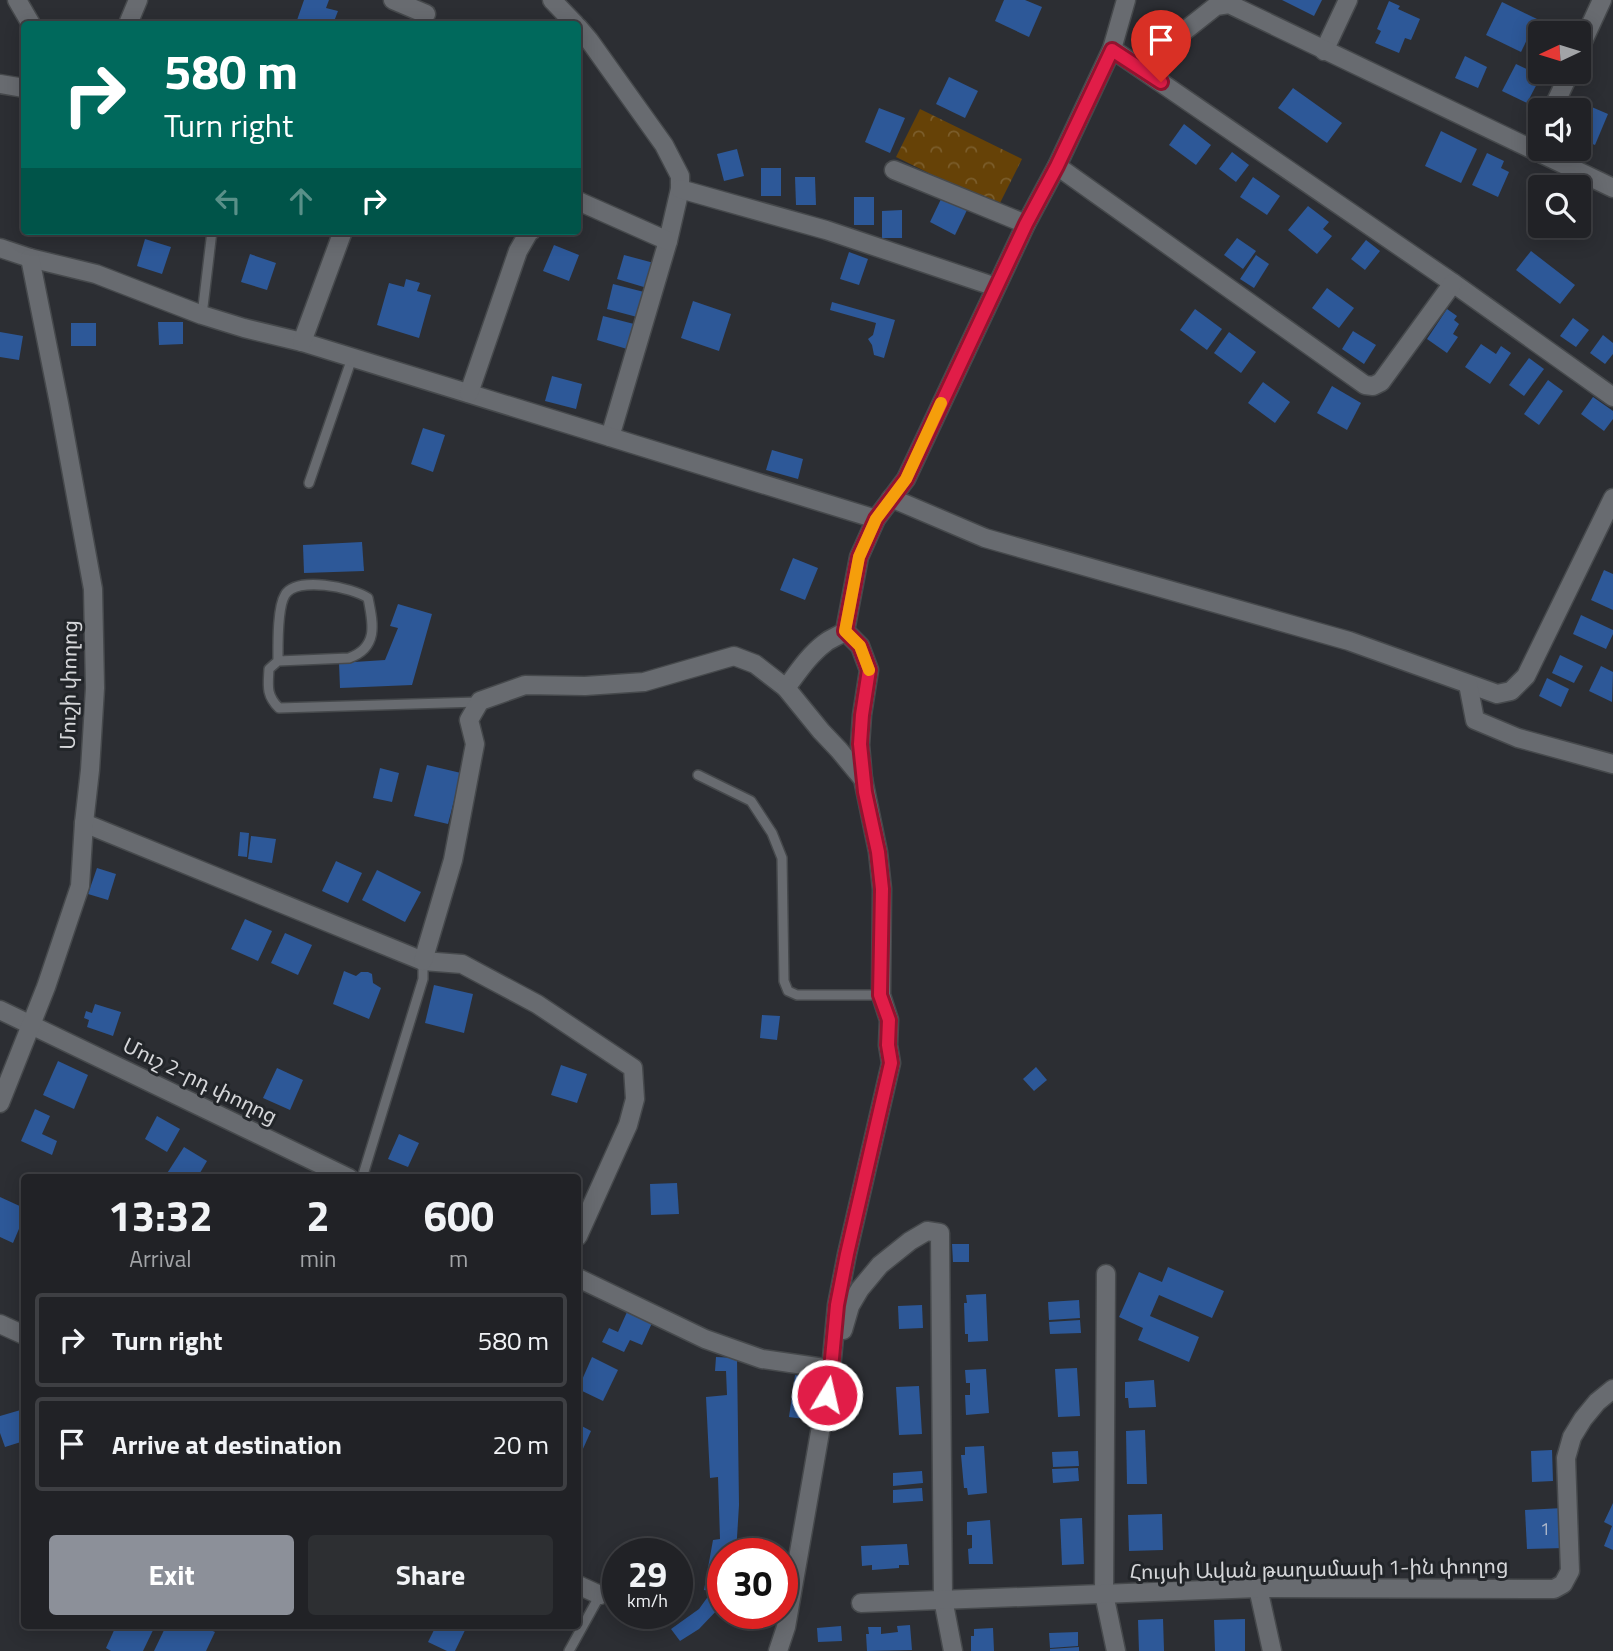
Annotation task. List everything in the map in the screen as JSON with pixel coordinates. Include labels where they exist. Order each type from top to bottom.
[{"type":"street","points":[[17,0],[30,21]]},
{"type":"street","points":[[129,21],[138,0]]},
{"type":"street","points":[[393,0],[426,13]]},
{"type":"street","points":[[552,0],[571,21]]},
{"type":"street","points":[[786,688],[806,661],[827,641],[845,631],[859,557],[876,519],[906,479],[1026,224],[1057,166],[1112,50],[1126,0]]},
{"type":"street","points":[[1324,51],[1348,0]]},
{"type":"street","points":[[1591,24],[1602,0]]},
{"type":"street","points":[[1139,67],[1216,6],[1229,4],[1324,51],[1528,139]]},
{"type":"street","points":[[581,31],[664,145],[680,176],[680,189],[668,241],[610,437]]},
{"type":"street","points":[[1112,50],[1613,397]]},
{"type":"street","points":[[0,84],[21,88]]},
{"type":"street","points":[[1567,161],[1613,188]]},
{"type":"street","points":[[1057,166],[1365,385],[1373,386],[1381,382],[1453,284]]},
{"type":"street","points":[[894,170],[1026,224]]},
{"type":"street","points":[[680,189],[827,230],[996,287]]},
{"type":"street","points":[[581,205],[668,241]]},
{"type":"street","points":[[302,342],[342,235]]},
{"type":"street","points":[[469,394],[518,251],[527,235]]},
{"type":"street","points":[[0,248],[96,274],[202,315],[244,328],[302,342],[876,519]]},
{"type":"street","name":"Մուշի փողոց","points":[[0,1103],[31,1026],[80,886],[95,688],[93,589],[30,258]]},
{"type":"street","points":[[891,498],[985,538],[1349,641],[1497,694],[1511,691],[1526,676],[1613,498]]},
{"type":"street","points":[[778,1651],[786,1627],[831,1369],[837,1305],[891,1063],[888,1045],[889,1020],[880,995],[882,889],[878,852],[863,779],[860,744],[869,670],[860,646],[845,631]]},
{"type":"street","points":[[423,961],[453,860],[475,744],[469,720],[480,702],[525,685],[644,682],[734,656],[755,664],[786,688],[863,779]]},
{"type":"street","points":[[1468,684],[1475,720],[1518,738],[1613,764]]},
{"type":"street","points":[[84,822],[423,961],[462,964],[537,1004],[634,1068],[635,1100],[628,1125],[581,1229]]},
{"type":"street","name":"Մուշ 2-րդ փողոց","points":[[0,1010],[341,1174]]},
{"type":"street","points":[[831,1369],[850,1306],[869,1277],[910,1241],[927,1231],[940,1233],[943,1599],[953,1651]]},
{"type":"street","points":[[1105,1274],[1104,1594],[1116,1651]]},
{"type":"street","points":[[581,1280],[705,1339],[762,1359],[831,1369]]},
{"type":"street","points":[[0,1324],[21,1334]]},
{"type":"street","name":"Հույսի Ավան թաղամասի 1-ին փողոց","points":[[861,1604],[1258,1588],[1554,1590],[1568,1576],[1570,1565],[1566,1458],[1572,1437],[1597,1402],[1613,1389]]},
{"type":"street","points":[[581,1586],[600,1595]]},
{"type":"street","points":[[1258,1588],[1272,1651]]},
{"type":"lane","points":[[202,315],[212,235]]},
{"type":"lane","points":[[309,483],[352,358]]},
{"type":"lane","points":[[278,661],[281,607],[285,594],[294,588],[320,584],[361,593],[368,598],[372,632],[368,645],[359,655],[349,659],[278,661],[269,669],[268,688],[271,700],[279,708],[480,702]]},
{"type":"lane","points":[[698,775],[751,801],[772,833],[782,858],[784,981],[788,991],[797,995],[880,995]]},
{"type":"lane","points":[[363,1174],[423,979],[423,961]]},
{"type":"lane","points":[[569,1651],[600,1595]]},
{"type":"green space","points":[[920,109],[1022,159],[998,207],[896,157]]},
{"type":"building","points":[[304,0],[329,0],[326,8],[338,11],[334,21],[297,21]]},
{"type":"building","points":[[1004,0],[1025,0],[1042,7],[1029,37],[995,21]]},
{"type":"building","points":[[1282,0],[1322,0],[1314,16]]},
{"type":"building","points":[[1389,1],[1400,6],[1398,9],[1420,19],[1411,40],[1405,38],[1399,53],[1375,43],[1381,31],[1377,29]]},
{"type":"building","points":[[1502,2],[1537,19],[1528,21],[1528,38],[1521,52],[1486,35]]},
{"type":"building","points":[[1465,56],[1487,67],[1478,88],[1455,78]]},
{"type":"building","points":[[1516,64],[1528,70],[1528,84],[1537,84],[1527,103],[1502,91]]},
{"type":"building","points":[[949,77],[978,91],[965,118],[936,104]]},
{"type":"building","points":[[1293,88],[1342,123],[1327,143],[1278,108]]},
{"type":"building","points":[[1591,107],[1608,114],[1595,145],[1591,143]]},
{"type":"building","points":[[879,108],[905,118],[890,153],[865,142]]},
{"type":"building","points":[[1184,124],[1211,145],[1196,165],[1169,145]]},
{"type":"building","points":[[1441,131],[1477,149],[1461,183],[1425,166]]},
{"type":"building","points":[[737,149],[744,176],[724,181],[717,154]]},
{"type":"building","points":[[1232,152],[1249,165],[1236,182],[1219,169]]},
{"type":"building","points":[[1487,153],[1504,161],[1501,168],[1509,172],[1498,197],[1472,185]]},
{"type":"building","points":[[761,168],[781,168],[781,196],[761,196]]},
{"type":"building","points":[[795,177],[815,177],[816,205],[796,205]]},
{"type":"building","points":[[1253,177],[1280,196],[1267,215],[1240,197]]},
{"type":"building","points":[[943,195],[968,208],[955,235],[930,222]]},
{"type":"building","points":[[854,197],[874,197],[874,225],[854,225]]},
{"type":"building","points":[[1308,206],[1329,222],[1323,229],[1332,236],[1317,254],[1288,230]]},
{"type":"building","points":[[902,210],[902,238],[882,238],[882,211]]},
{"type":"building","points":[[1237,238],[1256,251],[1243,269],[1224,255]]},
{"type":"building","points":[[145,239],[171,247],[162,274],[137,266]]},
{"type":"building","points":[[1366,240],[1380,251],[1365,270],[1351,259]]},
{"type":"building","points":[[554,245],[579,255],[569,281],[543,271]]},
{"type":"building","points":[[1531,251],[1575,285],[1560,304],[1516,270]]},
{"type":"building","points":[[849,252],[868,259],[859,285],[840,279]]},
{"type":"building","points":[[250,254],[276,263],[267,290],[241,282]]},
{"type":"building","points":[[624,255],[654,263],[647,288],[617,279]]},
{"type":"building","points":[[1256,255],[1269,264],[1254,288],[1240,279]]},
{"type":"building","points":[[406,279],[420,283],[417,291],[431,295],[419,338],[377,325],[389,283],[404,287]]},
{"type":"building","points":[[613,284],[644,292],[637,317],[607,309]]},
{"type":"building","points":[[1327,288],[1354,308],[1339,328],[1312,308]]},
{"type":"building","points":[[693,301],[731,314],[719,351],[681,338]]},
{"type":"building","points":[[832,302],[895,320],[884,358],[874,355],[868,339],[873,335],[876,323],[830,310]]},
{"type":"building","points":[[1195,309],[1222,329],[1207,350],[1180,330]]},
{"type":"building","points":[[1447,309],[1457,316],[1454,320],[1459,324],[1453,334],[1458,337],[1447,353],[1427,339]]},
{"type":"building","points":[[603,316],[634,324],[627,349],[597,340]]},
{"type":"building","points":[[1573,318],[1589,330],[1576,347],[1560,336]]},
{"type":"building","points":[[158,322],[183,322],[183,344],[159,345]]},
{"type":"building","points":[[71,323],[96,323],[96,346],[71,346]]},
{"type":"building","points":[[1353,331],[1376,345],[1364,364],[1342,349]]},
{"type":"building","points":[[0,332],[23,336],[19,360],[0,357]]},
{"type":"building","points":[[1229,332],[1256,352],[1241,373],[1214,353]]},
{"type":"building","points":[[1603,335],[1613,343],[1613,354],[1605,364],[1590,353]]},
{"type":"building","points":[[1481,344],[1496,354],[1501,346],[1511,353],[1490,384],[1465,367]]},
{"type":"building","points":[[1529,358],[1544,369],[1524,396],[1509,385]]},
{"type":"building","points":[[552,376],[582,384],[576,409],[545,401]]},
{"type":"building","points":[[1548,380],[1563,391],[1539,425],[1524,414]]},
{"type":"building","points":[[1263,382],[1290,402],[1275,423],[1248,403]]},
{"type":"building","points":[[1332,386],[1361,403],[1347,430],[1317,413]]},
{"type":"building","points":[[1593,397],[1613,411],[1613,419],[1604,431],[1581,414]]},
{"type":"building","points":[[423,428],[445,435],[433,472],[411,464]]},
{"type":"building","points":[[772,450],[803,459],[798,479],[766,470]]},
{"type":"building","points":[[362,542],[364,571],[304,573],[303,545]]},
{"type":"building","points":[[793,558],[818,568],[805,600],[780,590]]},
{"type":"building","points":[[1604,570],[1613,574],[1613,610],[1591,600]]},
{"type":"building","points":[[398,604],[432,614],[412,685],[340,688],[339,663],[385,660],[398,628],[390,626]]},
{"type":"building","points":[[1581,615],[1613,630],[1606,649],[1573,634]]},
{"type":"building","points":[[1560,655],[1583,666],[1574,683],[1552,673]]},
{"type":"building","points":[[1601,666],[1613,672],[1612,702],[1589,691]]},
{"type":"building","points":[[1547,678],[1569,689],[1561,707],[1539,696]]},
{"type":"building","points":[[427,765],[461,773],[448,824],[414,816]]},
{"type":"building","points":[[380,768],[399,773],[392,802],[373,798]]},
{"type":"building","points":[[240,832],[249,833],[247,857],[238,856]]},
{"type":"building","points":[[251,836],[276,839],[272,863],[248,859]]},
{"type":"building","points":[[336,861],[362,873],[348,903],[322,891]]},
{"type":"building","points":[[97,868],[116,874],[108,900],[88,894]]},
{"type":"building","points":[[377,870],[421,892],[405,922],[362,900]]},
{"type":"building","points":[[245,919],[272,931],[258,961],[231,949]]},
{"type":"building","points":[[285,933],[312,945],[298,975],[271,963]]},
{"type":"building","points":[[344,971],[356,976],[361,972],[368,972],[372,974],[373,983],[381,988],[369,1019],[333,1004]]},
{"type":"building","points":[[434,985],[473,994],[464,1033],[425,1023]]},
{"type":"building","points":[[95,1004],[121,1012],[113,1036],[87,1027],[89,1020],[84,1018],[86,1011],[92,1013]]},
{"type":"building","points":[[762,1015],[780,1016],[777,1040],[760,1038]]},
{"type":"building","points":[[58,1061],[88,1075],[74,1109],[43,1095]]},
{"type":"building","points":[[561,1065],[587,1074],[577,1103],[551,1095]]},
{"type":"building","points":[[1036,1067],[1047,1080],[1034,1091],[1023,1079]]},
{"type":"building","points":[[277,1068],[303,1080],[290,1110],[263,1098]]},
{"type":"building","points":[[35,1109],[50,1116],[42,1134],[57,1141],[52,1155],[21,1141]]},
{"type":"building","points":[[157,1116],[180,1129],[167,1152],[145,1139]]},
{"type":"building","points":[[399,1134],[419,1143],[408,1167],[388,1159]]},
{"type":"building","points":[[184,1147],[207,1161],[199,1174],[167,1174]]},
{"type":"building","points":[[677,1183],[679,1214],[651,1215],[650,1184]]},
{"type":"building","points":[[0,1197],[21,1207],[21,1224],[13,1243],[0,1237]]},
{"type":"building","points":[[952,1244],[969,1244],[969,1262],[953,1262]]},
{"type":"building","points":[[1168,1267],[1224,1291],[1212,1318],[1159,1295],[1150,1316],[1199,1337],[1189,1362],[1138,1340],[1143,1328],[1119,1317],[1139,1272],[1162,1282]]},
{"type":"building","points":[[986,1294],[988,1341],[968,1342],[968,1334],[965,1334],[966,1295]]},
{"type":"building","points":[[1079,1300],[1080,1318],[1049,1320],[1048,1302]]},
{"type":"building","points":[[922,1305],[923,1328],[899,1329],[898,1306]]},
{"type":"building","points":[[627,1312],[652,1323],[642,1345],[630,1340],[624,1352],[602,1342],[609,1328],[618,1332]]},
{"type":"building","points":[[1080,1320],[1081,1333],[1050,1334],[1049,1322]]},
{"type":"building","points":[[592,1357],[618,1370],[603,1401],[581,1390],[581,1382]]},
{"type":"building","points":[[716,1357],[737,1358],[737,1538],[720,1538],[718,1477],[710,1478],[706,1397],[727,1395],[726,1371],[715,1371]]},
{"type":"building","points":[[1077,1368],[1080,1416],[1058,1417],[1055,1369]]},
{"type":"building","points":[[986,1369],[989,1413],[966,1415],[965,1395],[970,1395],[970,1383],[966,1383],[965,1370]]},
{"type":"building","points":[[795,1375],[810,1377],[804,1419],[789,1417]]},
{"type":"building","points":[[1154,1380],[1156,1407],[1129,1408],[1128,1398],[1125,1398],[1125,1382]]},
{"type":"building","points":[[919,1386],[922,1434],[899,1435],[896,1387]]},
{"type":"building","points":[[21,1410],[21,1442],[5,1447],[0,1433],[0,1416]]},
{"type":"building","points":[[581,1426],[591,1431],[581,1453]]},
{"type":"building","points":[[1145,1430],[1147,1484],[1127,1484],[1126,1431]]},
{"type":"building","points":[[984,1446],[987,1493],[968,1495],[967,1488],[964,1488],[961,1455],[965,1455],[965,1447]]},
{"type":"building","points":[[1552,1450],[1553,1481],[1532,1482],[1531,1451]]},
{"type":"building","points":[[1078,1451],[1079,1466],[1053,1467],[1052,1452]]},
{"type":"building","points":[[1078,1468],[1079,1481],[1053,1483],[1052,1469]]},
{"type":"building","points":[[922,1471],[923,1483],[893,1486],[893,1473]]},
{"type":"building","points":[[922,1488],[923,1501],[893,1503],[893,1490]]},
{"type":"building","points":[[1613,1503],[1613,1550],[1604,1546],[1612,1526],[1604,1522]]},
{"type":"building","points":[[1563,1508],[1565,1548],[1527,1549],[1525,1510]]},
{"type":"building","points":[[1162,1514],[1163,1550],[1129,1551],[1128,1515]]},
{"type":"building","points":[[1082,1518],[1084,1564],[1062,1565],[1060,1519]]},
{"type":"building","points":[[990,1520],[993,1564],[969,1564],[968,1549],[972,1548],[972,1535],[967,1535],[967,1522]]},
{"type":"building","points":[[907,1544],[909,1565],[872,1570],[872,1565],[862,1566],[861,1546]]},
{"type":"building","points":[[707,1598],[707,1620],[680,1641],[671,1629],[693,1629],[693,1613]]},
{"type":"building","points":[[1163,1619],[1164,1651],[1139,1651],[1138,1620]]},
{"type":"building","points":[[1245,1619],[1245,1651],[1215,1651],[1214,1620]]},
{"type":"building","points":[[910,1625],[912,1650],[867,1651],[868,1627],[881,1627],[881,1634],[898,1632],[897,1626]]},
{"type":"building","points":[[841,1626],[842,1641],[818,1642],[817,1628]]},
{"type":"building","points":[[993,1628],[994,1651],[971,1651],[974,1629]]},
{"type":"building","points":[[115,1629],[154,1629],[143,1651],[111,1651],[106,1648]]},
{"type":"building","points":[[165,1629],[208,1629],[215,1632],[206,1651],[154,1651]]},
{"type":"building","points":[[434,1629],[466,1629],[455,1651],[447,1651],[428,1642]]},
{"type":"building","points":[[1078,1632],[1078,1646],[1050,1648],[1049,1633]]},
{"type":"building","points":[[1079,1647],[1079,1651],[1050,1651],[1050,1649]]},
{"type":"slow traffic","points":[[869,670],[860,646],[845,631],[859,557],[876,519],[906,479],[941,403]]},
{"type":"route","points":[[827,1395],[837,1305],[891,1063],[888,1045],[889,1020],[880,995],[882,889],[878,852],[863,779],[860,744],[869,670],[860,646],[845,631],[859,557],[876,519],[906,479],[1026,224],[1112,50],[1161,82]]}]
